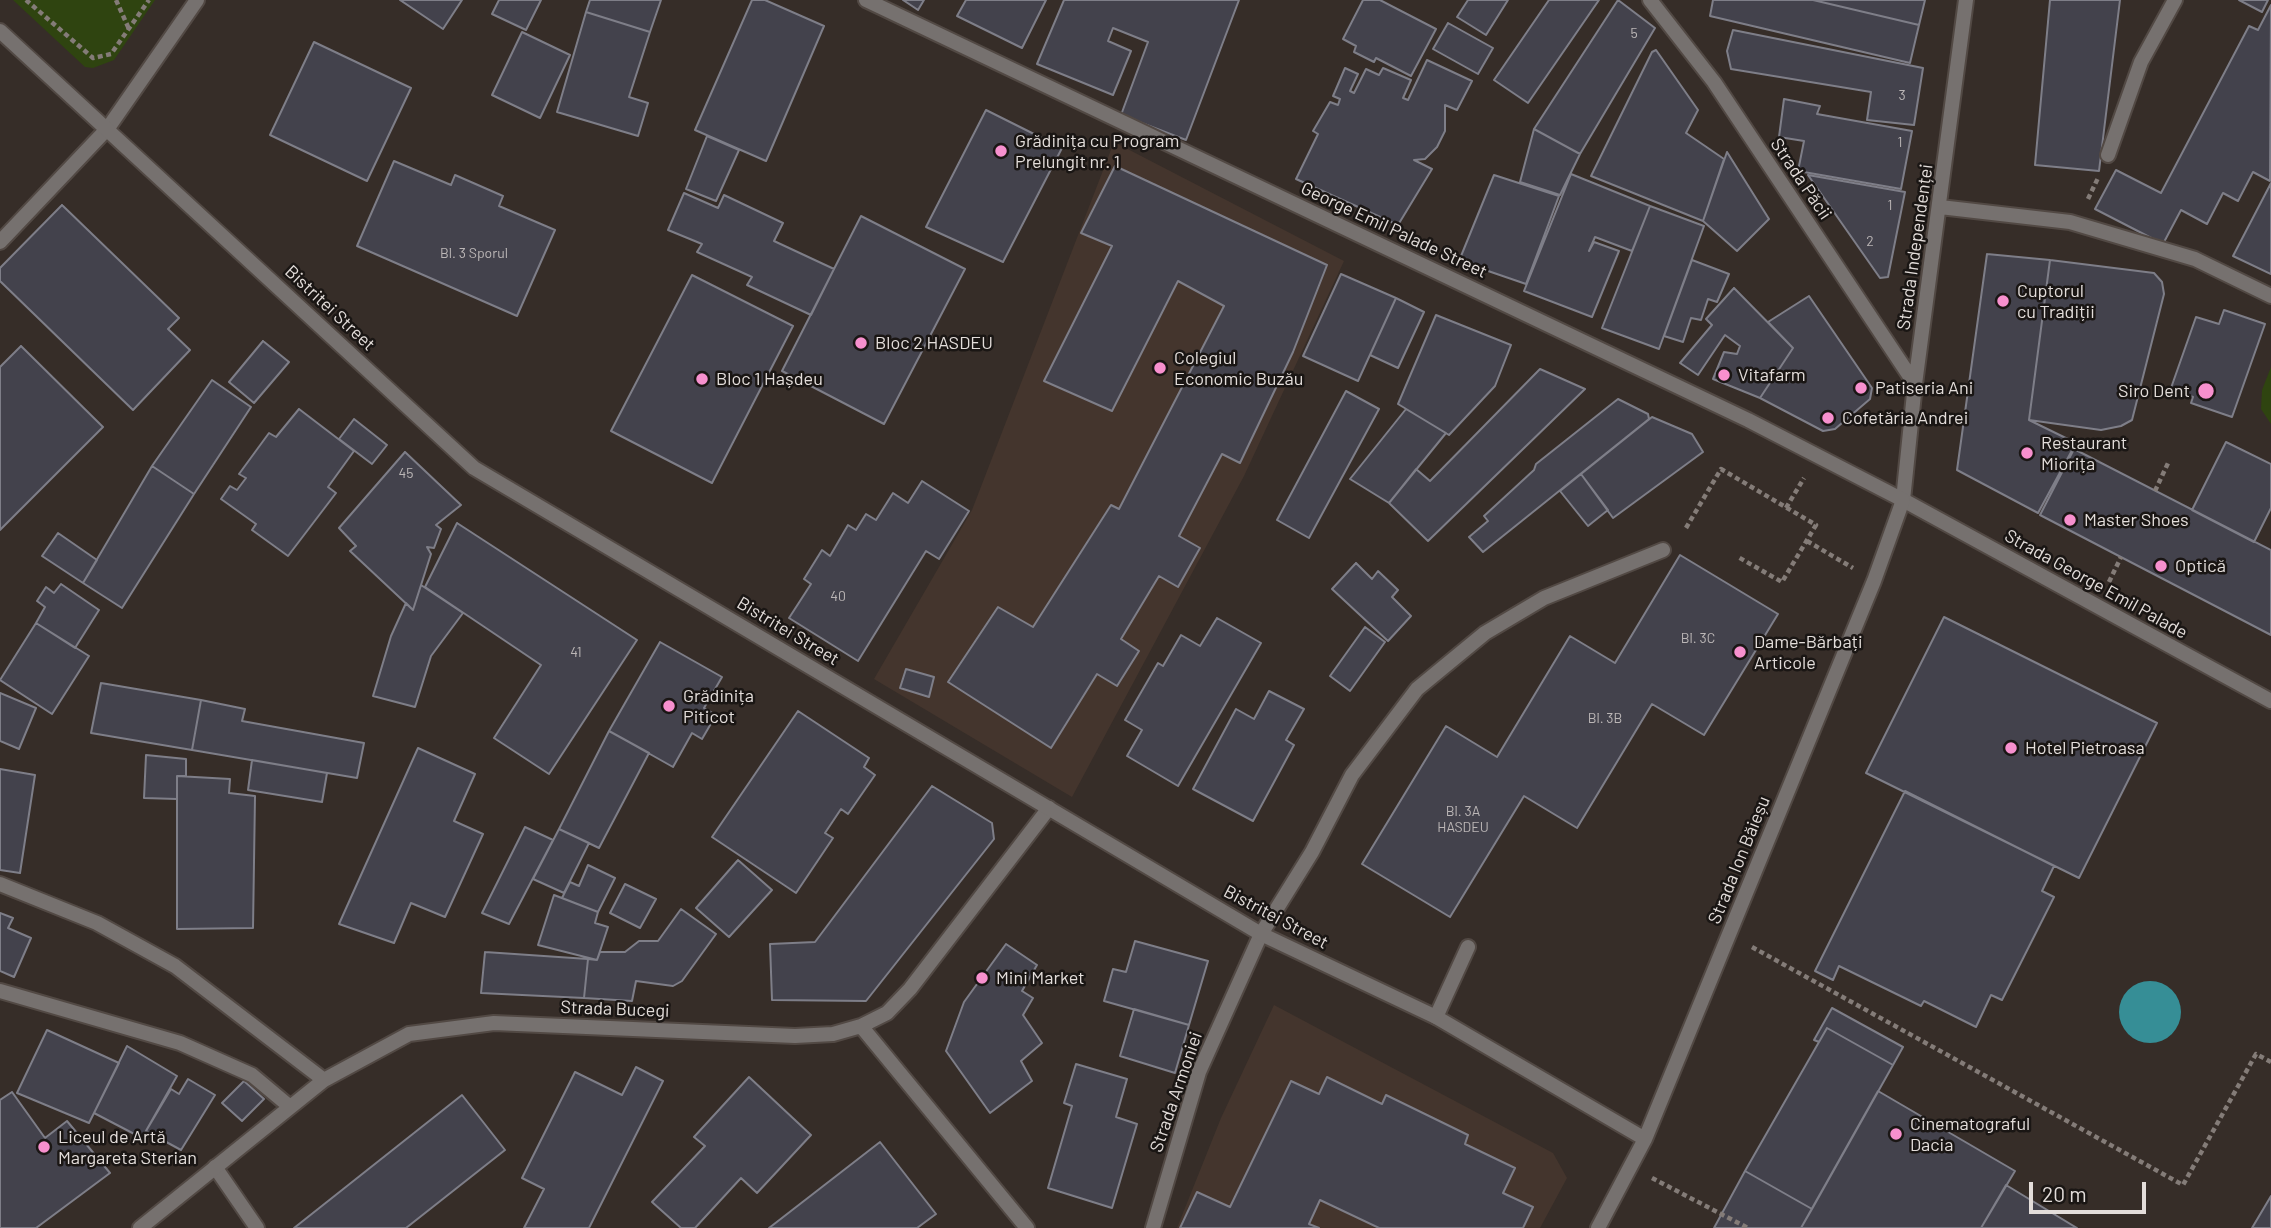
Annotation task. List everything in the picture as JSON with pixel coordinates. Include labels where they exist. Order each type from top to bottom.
[{"type":"street","points":[[0,242],[108,128],[197,0]]},
{"type":"street","name":"George Emil Palade Street","points":[[866,0],[1748,420],[1903,500]]},
{"type":"street","name":"Strada Păcii","points":[[1650,0],[1714,82],[1915,384]]},
{"type":"street","name":"Strada Independenței","points":[[1903,500],[1915,384],[1966,0]]},
{"type":"street","points":[[2108,155],[2141,62],[2175,0]]},
{"type":"street","name":"Bistritei Street","points":[[0,31],[474,468],[1261,934],[1436,1017],[1645,1139]]},
{"type":"street","points":[[1940,207],[2077,225],[2195,259],[2271,296]]},
{"type":"street","name":"Strada Ion Băieșu","points":[[1598,1228],[1645,1139],[1874,581],[1903,500]]},
{"type":"street","name":"Strada George Emil Palade","points":[[1903,500],[2271,701]]},
{"type":"street","name":"Strada Armoniei","points":[[1153,1228],[1199,1072],[1261,934],[1312,852],[1352,775],[1417,689],[1485,633],[1544,598],[1663,550]]},
{"type":"street","name":"Strada Bucegi","points":[[140,1228],[324,1080],[409,1034],[494,1024],[795,1036],[832,1034],[861,1026],[887,1013],[910,989],[1049,808]]},
{"type":"street","points":[[0,884],[97,923],[175,966],[324,1080]]},
{"type":"street","points":[[1436,1017],[1468,947]]},
{"type":"street","points":[[0,991],[180,1043],[252,1075],[289,1106]]},
{"type":"street","points":[[861,1026],[1027,1228]]},
{"type":"street","points":[[215,1167],[257,1228]]},
{"type":"path","points":[[26,0],[93,58],[111,54],[149,0]]},
{"type":"path","points":[[116,0],[129,30]]},
{"type":"path","points":[[2077,225],[2108,155]]},
{"type":"path","points":[[1786,508],[1817,456]]},
{"type":"path","points":[[2155,491],[2169,460]]},
{"type":"path","points":[[1686,528],[1721,469],[1816,525],[1782,582],[1738,557]]},
{"type":"path","points":[[1807,541],[1874,581]]},
{"type":"path","points":[[1729,935],[2183,1185],[2256,1054],[2271,1062]]},
{"type":"path","points":[[1630,1167],[1748,1228]]},
{"type":"shaded area","name":"Colegiul Economic Buzău","points":[[1114,142],[1344,261],[1244,476],[1072,797],[874,679],[972,510]]},
{"type":"shaded area","points":[[1274,1005],[1553,1153],[1567,1178],[1540,1228],[1177,1228],[1221,1118]]},
{"type":"green space","points":[[13,0],[155,0],[114,60],[93,68],[85,67]]},
{"type":"green space","points":[[2271,367],[2271,424],[2261,409],[2262,390]]},
{"type":"water","points":[[2150,981],[2162,983],[2172,990],[2179,1000],[2179,1024],[2172,1034],[2162,1041],[2150,1043],[2138,1041],[2128,1034],[2121,1024],[2119,1012],[2121,1000],[2128,990],[2138,983]]},
{"type":"building","points":[[400,0],[462,0],[443,29]]},
{"type":"building","points":[[499,0],[541,0],[526,30],[492,14]]},
{"type":"building","points":[[590,0],[661,0],[650,32],[586,12]]},
{"type":"building","points":[[752,0],[765,0],[824,26],[766,161],[695,130]]},
{"type":"building","points":[[903,0],[924,0],[918,10]]},
{"type":"building","points":[[966,0],[1046,0],[1022,48],[957,16]]},
{"type":"building","points":[[1064,0],[1239,0],[1186,140],[1121,115],[1148,42],[1113,28],[1108,41],[1131,51],[1113,95],[1037,64]]},
{"type":"building","points":[[1363,0],[1380,0],[1436,29],[1411,76],[1376,58],[1374,62],[1354,52],[1356,46],[1343,39]]},
{"type":"building","points":[[1468,0],[1508,0],[1486,35],[1457,17]]},
{"type":"building","points":[[1549,0],[1599,0],[1528,103],[1494,80]]},
{"type":"building","points":[[1618,0],[1655,28],[1580,154],[1534,129]]},
{"type":"building","points":[[1713,0],[1813,0],[1919,25],[1910,63],[1710,16]]},
{"type":"building","points":[[1813,0],[1925,0],[1919,25]]},
{"type":"building","points":[[2050,0],[2120,0],[2099,171],[2035,165]]},
{"type":"building","points":[[2239,0],[2268,0],[2262,12]]},
{"type":"building","points":[[2271,5],[2270,181],[2253,172],[2238,201],[2223,193],[2207,224],[2181,210],[2163,244],[2095,209],[2116,170],[2161,193],[2249,26],[2258,30]]},
{"type":"building","points":[[586,12],[650,32],[629,97],[648,103],[638,136],[557,112]]},
{"type":"building","points":[[1448,23],[1493,48],[1478,74],[1433,49]]},
{"type":"building","points":[[1733,30],[1923,68],[1914,125],[1867,120],[1871,92],[1731,69],[1727,51]]},
{"type":"building","points":[[522,32],[570,55],[540,118],[492,95]]},
{"type":"building","points":[[314,42],[411,88],[367,181],[270,135]]},
{"type":"building","points":[[1656,50],[1698,110],[1686,133],[1724,159],[1703,221],[1591,176],[1652,52]]},
{"type":"building","points":[[1427,60],[1472,81],[1457,110],[1445,105],[1445,131],[1437,147],[1425,159],[1414,160],[1432,169],[1398,225],[1296,179],[1318,134],[1313,131],[1330,102],[1338,105],[1340,99],[1333,96],[1345,68],[1358,74],[1350,91],[1354,93],[1366,69],[1379,75],[1383,68],[1411,80],[1403,98],[1408,100]]},
{"type":"building","points":[[1784,99],[1820,106],[1817,114],[1912,131],[1901,189],[1798,171],[1804,141],[1779,137]]},
{"type":"building","points":[[986,110],[1062,148],[1003,262],[926,227]]},
{"type":"building","points":[[1534,129],[1580,154],[1560,195],[1520,182]]},
{"type":"building","points":[[707,136],[739,150],[716,201],[686,189]]},
{"type":"building","points":[[1727,152],[1769,219],[1737,251],[1703,221]]},
{"type":"building","points":[[394,161],[451,185],[455,175],[503,196],[499,206],[555,230],[517,316],[357,246]]},
{"type":"building","points":[[1115,166],[1327,265],[1293,352],[1240,463],[1222,454],[1179,536],[1200,548],[1178,587],[1159,576],[1121,639],[1139,651],[1117,686],[1097,674],[1051,748],[948,682],[998,607],[1033,627],[1111,505],[1119,509],[1224,306],[1178,281],[1112,411],[1044,381],[1112,246],[1081,233]]},
{"type":"building","points":[[1571,174],[1650,206],[1632,251],[1595,237],[1589,251],[1594,242],[1619,251],[1592,317],[1524,291]]},
{"type":"building","points":[[1494,175],[1559,196],[1526,284],[1459,261]]},
{"type":"building","points":[[1808,175],[1905,192],[1888,277],[1880,278]]},
{"type":"building","points":[[2271,183],[2271,274],[2233,256]]},
{"type":"building","points":[[684,193],[718,208],[724,195],[783,223],[774,241],[834,269],[811,315],[747,285],[752,277],[697,252],[702,244],[668,230]]},
{"type":"building","points":[[62,205],[179,318],[168,329],[190,350],[133,410],[0,281],[0,268]]},
{"type":"building","points":[[1650,206],[1704,226],[1659,349],[1602,328]]},
{"type":"building","name":"Bloc 2 HASDEU","points":[[861,216],[965,269],[884,424],[782,371]]},
{"type":"building","points":[[1987,254],[2050,260],[2029,420],[2076,443],[2038,513],[1957,470]]},
{"type":"building","points":[[1692,260],[1729,274],[1717,302],[1708,299],[1701,320],[1691,318],[1683,342],[1664,336]]},
{"type":"building","points":[[2050,260],[2154,273],[2162,282],[2164,294],[2132,420],[2121,426],[2101,430],[2029,420]]},
{"type":"building","points":[[1341,274],[1396,298],[1358,381],[1303,356]]},
{"type":"building","name":"Bloc 1 Hașdeu","points":[[692,275],[793,326],[712,483],[611,431]]},
{"type":"building","points":[[1734,288],[1793,348],[1760,398],[1713,379],[1724,352],[1737,354],[1740,346],[1725,335],[1698,375],[1680,363],[1712,325],[1706,319]]},
{"type":"building","points":[[1809,296],[1872,388],[1870,399],[1835,429],[1823,431],[1760,398],[1793,348],[1768,322]]},
{"type":"building","points":[[1396,298],[1424,312],[1398,368],[1370,355]]},
{"type":"building","points":[[2224,310],[2265,324],[2232,417],[2191,403],[2193,397],[2171,388],[2196,317],[2219,324]]},
{"type":"building","points":[[1436,315],[1511,345],[1495,386],[1449,435],[1398,404]]},
{"type":"building","points":[[263,341],[289,362],[254,403],[229,382]]},
{"type":"building","points":[[21,346],[103,427],[0,530],[0,367]]},
{"type":"building","points":[[1540,369],[1585,389],[1428,541],[1389,503],[1416,469],[1430,481]]},
{"type":"building","points":[[212,380],[251,407],[194,494],[152,466]]},
{"type":"building","points":[[1346,391],[1379,409],[1309,538],[1277,520]]},
{"type":"building","points":[[1618,399],[1648,414],[1649,419],[1483,552],[1469,537],[1488,521],[1484,516],[1534,470],[1536,464]]},
{"type":"building","points":[[299,409],[354,451],[328,487],[336,493],[288,556],[252,530],[256,524],[221,499],[230,486],[237,490],[246,478],[239,474],[269,433],[276,437]]},
{"type":"building","points":[[1406,409],[1446,433],[1389,503],[1350,479]]},
{"type":"building","points":[[1652,417],[1692,434],[1703,452],[1613,518],[1581,474]]},
{"type":"building","points":[[354,419],[387,445],[372,464],[339,439]]},
{"type":"building","points":[[2226,442],[2271,464],[2271,508],[2254,542],[2192,510]]},
{"type":"building","points":[[2074,449],[2271,550],[2271,635],[2040,515]]},
{"type":"building","points":[[405,452],[461,505],[436,525],[441,529],[434,548],[427,547],[431,554],[413,610],[350,551],[356,546],[339,528]]},
{"type":"building","points":[[152,466],[194,494],[122,608],[83,583]]},
{"type":"building","points":[[1581,474],[1608,510],[1588,526],[1560,491]]},
{"type":"building","points":[[922,481],[969,511],[939,559],[926,551],[858,661],[789,618],[811,584],[804,579],[822,550],[830,556],[848,525],[856,530],[866,514],[876,520],[893,493],[908,503]]},
{"type":"building","points":[[457,523],[637,640],[549,774],[494,738],[541,665],[425,587]]},
{"type":"building","points":[[58,533],[97,560],[83,583],[42,556]]},
{"type":"building","points":[[1680,555],[1778,614],[1704,735],[1652,704],[1577,828],[1524,796],[1450,917],[1362,864],[1446,726],[1497,757],[1570,636],[1615,663]]},
{"type":"building","points":[[1356,563],[1372,579],[1378,571],[1398,590],[1392,597],[1411,616],[1388,641],[1332,589]]},
{"type":"building","points":[[61,584],[99,610],[75,648],[36,623],[45,607],[37,601],[46,587],[54,593]]},
{"type":"building","points":[[421,585],[463,613],[431,656],[415,707],[373,696],[391,636],[406,603],[413,610]]},
{"type":"building","name":"Hotel Pietroasa","points":[[1944,617],[2157,723],[2079,878],[1866,773]]},
{"type":"building","points":[[1217,618],[1261,643],[1178,786],[1127,756],[1142,730],[1125,720],[1158,663],[1163,666],[1181,635],[1200,646]]},
{"type":"building","points":[[36,623],[89,656],[52,714],[0,680]]},
{"type":"building","points":[[1365,627],[1385,642],[1350,691],[1330,676]]},
{"type":"building","points":[[660,642],[722,677],[704,708],[716,715],[702,739],[692,733],[673,767],[609,731]]},
{"type":"building","points":[[906,669],[934,677],[929,697],[900,688]]},
{"type":"building","points":[[101,683],[201,700],[192,750],[91,733]]},
{"type":"building","points":[[1269,691],[1304,709],[1286,740],[1294,745],[1253,821],[1193,789],[1236,709],[1254,719]]},
{"type":"building","points":[[0,693],[36,708],[19,749],[0,741]]},
{"type":"building","points":[[201,700],[245,709],[242,721],[364,743],[357,778],[192,750]]},
{"type":"building","points":[[798,711],[869,758],[864,767],[875,775],[848,814],[841,809],[825,833],[833,838],[796,893],[712,837]]},
{"type":"building","points":[[609,731],[649,753],[599,848],[559,829]]},
{"type":"building","points":[[418,748],[475,774],[454,821],[483,834],[445,917],[411,903],[394,943],[339,924]]},
{"type":"building","points":[[146,755],[186,759],[186,776],[177,776],[177,799],[144,798]]},
{"type":"building","points":[[252,760],[327,773],[322,802],[248,790]]},
{"type":"building","points":[[0,769],[35,775],[20,873],[0,870]]},
{"type":"building","points":[[177,776],[230,779],[229,793],[255,796],[253,928],[177,929]]},
{"type":"building","points":[[932,786],[992,823],[994,839],[866,1001],[772,1000],[770,944],[815,942]]},
{"type":"building","points":[[1905,791],[2054,866],[2042,891],[2054,897],[2002,1000],[1991,995],[1976,1027],[1924,1001],[1921,1006],[1839,966],[1833,980],[1815,971]]},
{"type":"building","points":[[525,827],[553,840],[509,924],[482,913]]},
{"type":"building","points":[[559,829],[589,843],[564,893],[533,879]]},
{"type":"building","points":[[738,860],[772,890],[729,937],[696,908]]},
{"type":"building","points":[[588,865],[615,878],[598,912],[562,898],[570,882],[579,886]]},
{"type":"building","points":[[625,884],[656,899],[640,928],[610,913]]},
{"type":"building","points":[[554,895],[598,912],[595,923],[608,927],[597,960],[538,945]]},
{"type":"building","points":[[681,909],[716,934],[682,981],[673,986],[636,981],[632,1001],[584,998],[588,959],[597,960],[600,952],[625,952],[639,941],[658,941]]},
{"type":"building","points":[[0,913],[13,918],[8,928],[31,938],[14,977],[0,971]]},
{"type":"building","points":[[1135,941],[1208,961],[1189,1025],[1104,1001],[1113,969],[1126,972]]},
{"type":"building","points":[[1006,944],[1037,965],[1022,991],[1033,998],[1023,1015],[1042,1043],[1021,1061],[1032,1081],[990,1113],[946,1051],[964,1002]]},
{"type":"building","points":[[485,952],[588,959],[584,998],[481,993]]},
{"type":"building","points":[[1832,1008],[1903,1047],[1893,1065],[1827,1028],[1819,1042],[1814,1040]]},
{"type":"building","points":[[1134,1009],[1189,1025],[1175,1073],[1120,1056]]},
{"type":"building","points":[[1827,1028],[1893,1065],[1812,1209],[1745,1171]]},
{"type":"building","points":[[47,1030],[119,1063],[89,1123],[17,1093]]},
{"type":"building","points":[[127,1046],[177,1076],[142,1138],[94,1113]]},
{"type":"building","points":[[1076,1064],[1127,1079],[1116,1117],[1137,1124],[1112,1208],[1048,1188],[1072,1106],[1064,1103]]},
{"type":"building","points":[[636,1067],[663,1081],[589,1228],[524,1228],[544,1189],[522,1178],[575,1072],[622,1095]]},
{"type":"building","points":[[749,1077],[811,1135],[757,1193],[741,1178],[695,1228],[681,1228],[652,1202],[705,1146],[694,1137]]},
{"type":"building","points":[[1327,1077],[1382,1104],[1386,1095],[1468,1135],[1465,1144],[1515,1168],[1503,1193],[1533,1207],[1523,1228],[1379,1228],[1320,1200],[1309,1224],[1319,1228],[1180,1228],[1197,1192],[1230,1207],[1291,1081],[1319,1094]]},
{"type":"building","points":[[188,1079],[215,1095],[181,1150],[146,1131],[171,1089],[179,1094]]},
{"type":"building","points":[[244,1081],[264,1099],[242,1121],[222,1103]]},
{"type":"building","points":[[1878,1091],[2015,1171],[1981,1228],[1801,1228]]},
{"type":"building","name":"Liceul de Artă Margareta Sterian","points":[[12,1092],[45,1138],[67,1121],[110,1173],[36,1228],[0,1228],[0,1100]]},
{"type":"building","points":[[462,1095],[505,1150],[406,1228],[294,1228]]},
{"type":"building","points":[[880,1142],[936,1214],[917,1228],[769,1228]]},
{"type":"building","points":[[1745,1171],[1812,1209],[1801,1228],[1714,1228]]},
{"type":"building","points":[[2006,1185],[2077,1228],[1981,1228]]},
{"type":"building","points":[[2271,1196],[2271,1228],[2252,1228]]},
{"type":"place","name":"Grădinița cu Program Prelungit nr. 1","points":[[1001,151]]},
{"type":"place","name":"Cuptorul cu Tradiții","points":[[2003,301]]},
{"type":"place","name":"Bloc 2 HASDEU","points":[[861,343]]},
{"type":"place","name":"Colegiul Economic Buzău","points":[[1160,368]]},
{"type":"place","name":"Vitafarm","points":[[1724,375]]},
{"type":"place","name":"Bloc 1 Hașdeu","points":[[702,379]]},
{"type":"place","name":"Patiseria Ani","points":[[1861,388]]},
{"type":"place","name":"Siro Dent","points":[[2206,391]]},
{"type":"place","name":"Cofetăria Andrei","points":[[1828,418]]},
{"type":"place","name":"Restaurant Miorița","points":[[2027,453]]},
{"type":"place","name":"Master Shoes","points":[[2070,520]]},
{"type":"place","name":"Optică","points":[[2161,566]]},
{"type":"place","name":"Dame-Bărbați Articole","points":[[1740,652]]},
{"type":"place","name":"Grădinița Piticot","points":[[669,706]]},
{"type":"place","name":"Hotel Pietroasa","points":[[2011,748]]},
{"type":"place","name":"Mini Market","points":[[982,978]]},
{"type":"place","name":"Cinematograful Dacia","points":[[1896,1134]]},
{"type":"place","name":"Liceul de Artă Margareta Sterian","points":[[44,1147]]}]
